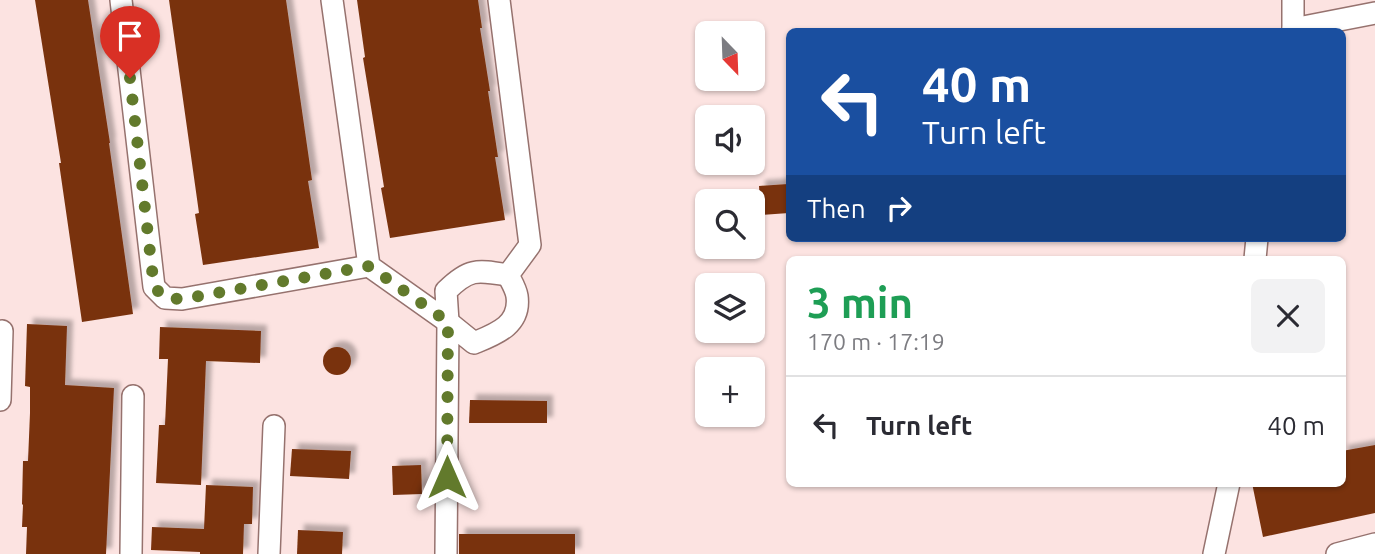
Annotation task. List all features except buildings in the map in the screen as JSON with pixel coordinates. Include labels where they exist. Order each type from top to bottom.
[{"type":"street","points":[[121,0],[154,287],[165,298],[182,299],[369,266],[448,322],[474,344],[500,332],[516,316],[517,296],[508,275]]},
{"type":"street","points":[[332,0],[369,266]]},
{"type":"street","points":[[499,0],[530,245],[508,275]]},
{"type":"street","points":[[1293,0],[1293,28]]},
{"type":"street","points":[[1303,28],[1375,13]]},
{"type":"street","points":[[446,554],[446,291],[461,277],[480,271],[508,275]]},
{"type":"street","points":[[0,400],[2,331]]},
{"type":"street","points":[[131,554],[134,396]]},
{"type":"street","points":[[269,554],[274,426]]},
{"type":"street","points":[[1214,554],[1228,487]]},
{"type":"street","points":[[1337,554],[1375,544]]},
{"type":"route","points":[[130,78],[154,287],[165,298],[182,299],[369,266],[448,322],[447,477]]}]
